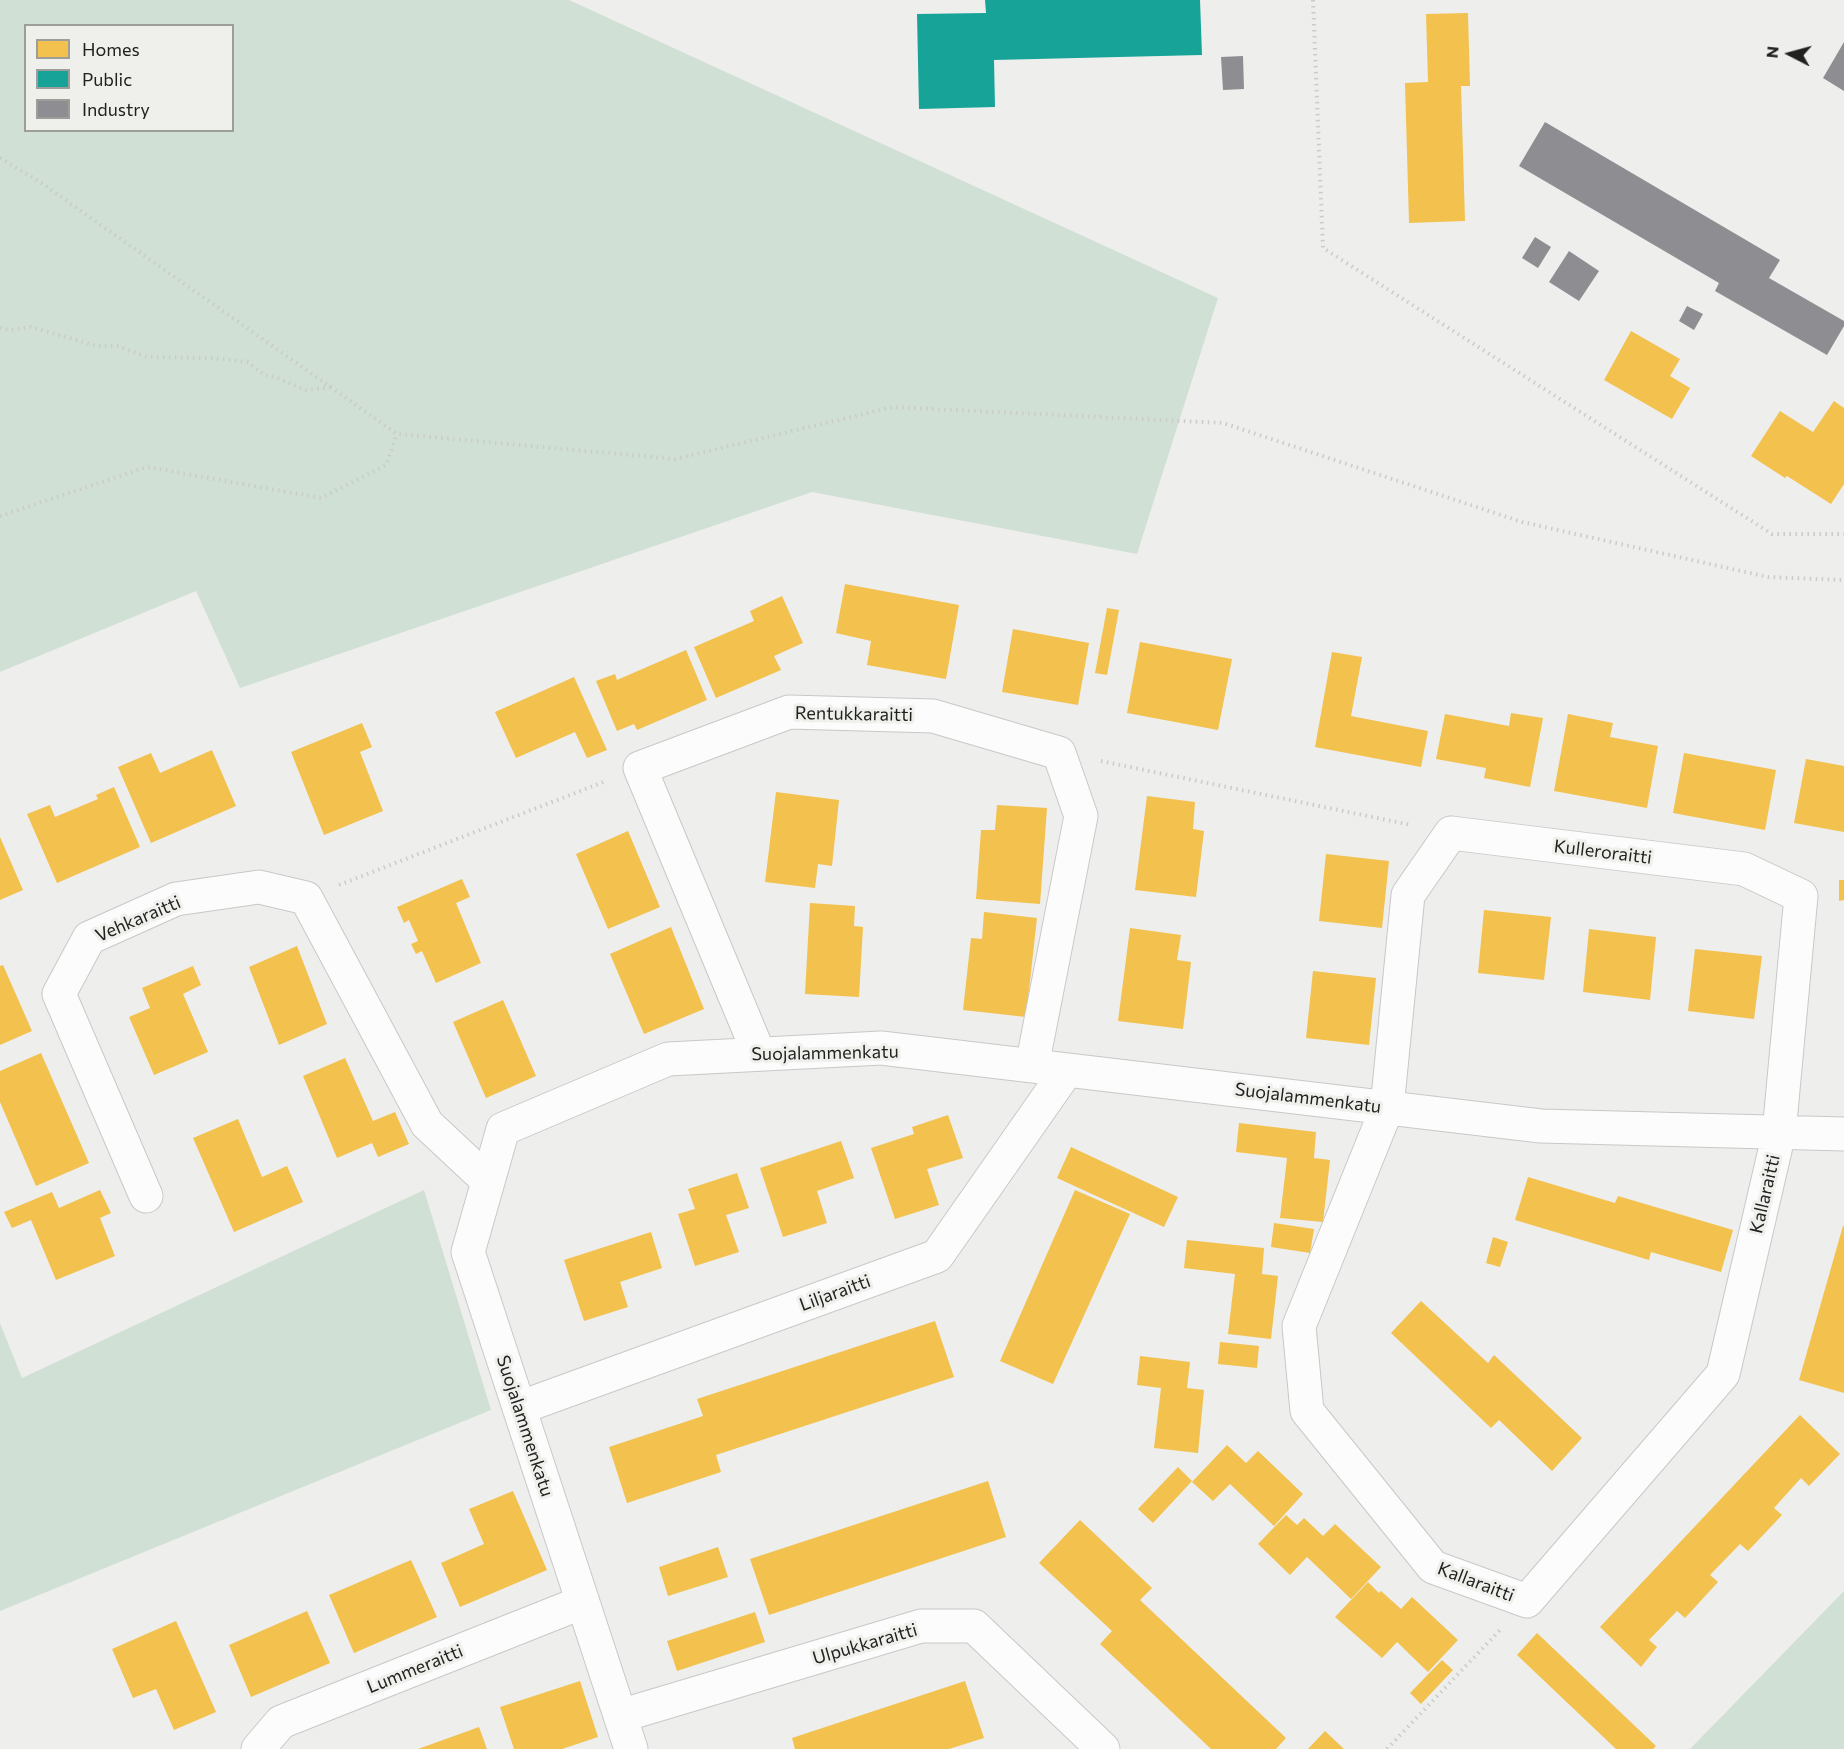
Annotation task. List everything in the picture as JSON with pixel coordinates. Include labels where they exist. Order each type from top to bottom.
[{"type":"street","name":"Rentukkaraitti","points":[[640,768],[789,712],[933,716],[1059,753]]},
{"type":"street","points":[[1032,1066],[1081,816],[1059,753]]},
{"type":"street","points":[[640,768],[759,1054]]},
{"type":"street","points":[[1387,1108],[1408,895],[1451,833]]},
{"type":"street","name":"Kulleroraitti","points":[[1451,833],[1744,870],[1801,896],[1779,1133]]},
{"type":"street","name":"Vehkaraitti","points":[[146,1196],[59,994],[89,938],[176,899],[259,887],[306,898]]},
{"type":"street","points":[[306,898],[428,1124],[488,1181]]},
{"type":"street","name":"Suojalammenkatu","points":[[631,1749],[468,1252],[503,1129],[668,1059],[881,1048],[1541,1126],[1844,1134]]},
{"type":"street","name":"Liljaraitti","points":[[519,1408],[937,1256],[1067,1070]]},
{"type":"street","name":"Kallaraitti","points":[[1387,1108],[1299,1326],[1307,1411],[1433,1567],[1527,1602],[1723,1374],[1779,1133]]},
{"type":"street","name":"Lummeraitti","points":[[258,1749],[281,1722],[583,1602]]},
{"type":"street","name":"Ulpukkaraitti","points":[[620,1716],[921,1626],[974,1626],[1103,1749]]},
{"type":"path","points":[[1313,0],[1323,248],[1772,534],[1844,534]]},
{"type":"path","points":[[0,158],[40,182],[397,434],[675,459],[893,407],[1223,423],[1522,522],[1768,577],[1844,580]]},
{"type":"path","points":[[0,328],[10,330],[31,327],[97,346],[117,346],[147,357],[213,358],[248,362],[264,375],[275,377],[306,390],[331,387]]},
{"type":"path","points":[[0,516],[147,467],[321,498],[386,465],[397,434]]},
{"type":"path","points":[[1059,753],[1451,833]]},
{"type":"path","points":[[306,898],[640,768]]},
{"type":"path","points":[[1387,1749],[1527,1602]]},
{"type":"green space","points":[[0,0],[569,0],[1218,298],[1137,554],[812,492],[240,688],[196,591],[0,672]]},
{"type":"green space","points":[[424,1190],[491,1410],[0,1611],[0,1323],[22,1378]]},
{"type":"green space","points":[[1844,1591],[1844,1749],[1690,1749]]},
{"type":"building: Homes","points":[[1468,13],[1470,86],[1461,86],[1465,221],[1409,223],[1405,83],[1428,82],[1426,14]]},
{"type":"building: Homes","points":[[1631,331],[1680,359],[1670,376],[1690,388],[1672,419],[1604,380]]},
{"type":"building: Homes","points":[[1834,401],[1844,408],[1844,484],[1831,504],[1751,456],[1780,411],[1813,432]]},
{"type":"building: Homes","points":[[845,584],[959,605],[946,679],[867,665],[871,641],[836,633]]},
{"type":"building: Homes","points":[[782,596],[803,643],[774,656],[781,670],[716,698],[694,647],[754,621],[750,611]]},
{"type":"building: Homes","points":[[1107,608],[1119,610],[1107,675],[1095,673]]},
{"type":"building: Homes","points":[[1013,629],[1089,643],[1078,705],[1002,692]]},
{"type":"building: Homes","points":[[1140,642],[1232,659],[1218,730],[1127,713]]},
{"type":"building: Homes","points":[[686,650],[707,700],[637,730],[634,724],[617,731],[596,681],[615,674],[617,680]]},
{"type":"building: Homes","points":[[1332,652],[1362,657],[1351,716],[1428,731],[1421,767],[1315,747]]},
{"type":"building: Homes","points":[[574,677],[607,750],[587,758],[575,732],[516,758],[495,712]]},
{"type":"building: Homes","points":[[1511,713],[1543,718],[1530,787],[1484,778],[1486,768],[1436,759],[1445,714],[1509,726]]},
{"type":"building: Homes","points":[[1568,714],[1613,723],[1610,737],[1658,746],[1647,808],[1554,791]]},
{"type":"building: Homes","points":[[362,723],[372,747],[360,752],[383,811],[324,835],[291,752]]},
{"type":"building: Homes","points":[[212,750],[236,806],[151,843],[118,767],[151,753],[160,773]]},
{"type":"building: Homes","points":[[1684,753],[1776,770],[1765,830],[1673,813]]},
{"type":"building: Homes","points":[[1806,759],[1844,766],[1844,832],[1794,823]]},
{"type":"building: Homes","points":[[114,787],[140,847],[57,883],[27,814],[50,805],[55,817],[98,799],[96,795]]},
{"type":"building: Homes","points":[[776,792],[839,800],[832,866],[818,864],[815,888],[765,882]]},
{"type":"building: Homes","points":[[1147,796],[1195,802],[1193,829],[1204,831],[1196,897],[1135,890]]},
{"type":"building: Homes","points":[[997,805],[1047,808],[1040,904],[976,899],[981,830],[995,830]]},
{"type":"building: Homes","points":[[628,831],[660,907],[608,929],[576,854]]},
{"type":"building: Homes","points":[[0,837],[23,890],[0,900]]},
{"type":"building: Homes","points":[[1326,854],[1389,861],[1382,928],[1319,921]]},
{"type":"building: Homes","points":[[462,879],[470,897],[456,903],[481,963],[436,983],[422,951],[416,954],[411,944],[418,941],[409,920],[404,923],[397,907]]},
{"type":"building: Homes","points":[[1839,880],[1844,880],[1844,900],[1839,901]]},
{"type":"building: Homes","points":[[810,903],[855,906],[854,926],[863,927],[859,997],[805,994]]},
{"type":"building: Homes","points":[[1484,910],[1551,917],[1544,980],[1478,973]]},
{"type":"building: Homes","points":[[984,912],[1037,918],[1026,1017],[963,1010],[971,938],[982,939]]},
{"type":"building: Homes","points":[[671,927],[704,1009],[644,1034],[610,954]]},
{"type":"building: Homes","points":[[1130,928],[1181,935],[1177,960],[1191,962],[1183,1029],[1118,1021]]},
{"type":"building: Homes","points":[[1589,929],[1656,937],[1650,1000],[1583,992]]},
{"type":"building: Homes","points":[[297,946],[327,1024],[279,1045],[249,967]]},
{"type":"building: Homes","points":[[1695,949],[1762,956],[1754,1019],[1688,1011]]},
{"type":"building: Homes","points":[[3,965],[32,1031],[0,1045],[0,966]]},
{"type":"building: Homes","points":[[193,966],[201,985],[183,994],[208,1052],[154,1075],[129,1017],[150,1008],[142,988]]},
{"type":"building: Homes","points":[[1313,971],[1376,978],[1369,1045],[1306,1038]]},
{"type":"building: Homes","points":[[503,1000],[536,1076],[486,1098],[453,1022]]},
{"type":"building: Homes","points":[[41,1053],[89,1163],[36,1186],[0,1102],[0,1071]]},
{"type":"building: Homes","points":[[345,1058],[373,1121],[395,1112],[409,1144],[378,1157],[372,1143],[337,1158],[303,1076]]},
{"type":"building: Homes","points":[[948,1115],[963,1158],[927,1169],[939,1205],[895,1219],[871,1148],[914,1134],[912,1127]]},
{"type":"building: Homes","points":[[238,1119],[262,1177],[287,1166],[303,1202],[234,1232],[193,1138]]},
{"type":"building: Homes","points":[[1239,1123],[1316,1132],[1314,1158],[1330,1160],[1323,1222],[1280,1218],[1287,1158],[1236,1152]]},
{"type":"building: Homes","points":[[841,1141],[854,1178],[817,1191],[827,1223],[783,1237],[760,1168]]},
{"type":"building: Homes","points":[[1071,1147],[1178,1197],[1164,1227],[1057,1178]]},
{"type":"building: Homes","points":[[737,1173],[749,1208],[726,1215],[739,1252],[695,1266],[678,1214],[695,1209],[688,1189]]},
{"type":"building: Homes","points":[[1528,1177],[1615,1203],[1618,1196],[1733,1230],[1721,1272],[1651,1252],[1649,1260],[1515,1220]]},
{"type":"building: Homes","points":[[100,1190],[111,1213],[100,1218],[115,1256],[56,1280],[31,1220],[12,1228],[4,1212],[52,1192],[59,1208]]},
{"type":"building: Homes","points":[[1075,1190],[1130,1214],[1053,1384],[1000,1361]]},
{"type":"building: Homes","points":[[1274,1223],[1314,1229],[1310,1253],[1271,1247]]},
{"type":"building: Homes","points":[[1844,1226],[1844,1393],[1799,1380]]},
{"type":"building: Homes","points":[[651,1232],[662,1268],[620,1282],[628,1307],[584,1321],[564,1260]]},
{"type":"building: Homes","points":[[1493,1237],[1508,1242],[1500,1267],[1486,1263]]},
{"type":"building: Homes","points":[[1187,1240],[1264,1248],[1262,1274],[1278,1276],[1271,1339],[1228,1334],[1235,1274],[1184,1268]]},
{"type":"building: Homes","points":[[1421,1301],[1488,1363],[1494,1355],[1582,1438],[1552,1471],[1499,1420],[1491,1428],[1391,1333]]},
{"type":"building: Homes","points":[[935,1321],[954,1377],[716,1455],[721,1472],[627,1503],[609,1447],[703,1416],[697,1399]]},
{"type":"building: Homes","points":[[1220,1342],[1259,1346],[1257,1368],[1218,1364]]},
{"type":"building: Homes","points":[[1140,1356],[1190,1362],[1187,1388],[1204,1390],[1198,1453],[1154,1448],[1161,1388],[1137,1385]]},
{"type":"building: Homes","points":[[1800,1415],[1840,1454],[1809,1486],[1801,1478],[1774,1508],[1782,1515],[1748,1551],[1740,1544],[1710,1575],[1718,1582],[1685,1618],[1677,1611],[1649,1640],[1657,1647],[1641,1667],[1600,1627]]},
{"type":"building: Homes","points":[[1227,1445],[1246,1463],[1258,1451],[1303,1494],[1274,1526],[1230,1484],[1213,1501],[1192,1482]]},
{"type":"building: Homes","points":[[1178,1467],[1192,1481],[1153,1523],[1138,1509]]},
{"type":"building: Homes","points":[[988,1481],[1006,1537],[769,1615],[750,1559]]},
{"type":"building: Homes","points":[[513,1491],[547,1570],[460,1607],[441,1563],[484,1544],[469,1509]]},
{"type":"building: Homes","points":[[1286,1515],[1297,1525],[1304,1518],[1323,1536],[1335,1524],[1381,1567],[1351,1599],[1307,1557],[1290,1575],[1258,1544]]},
{"type":"building: Homes","points":[[1080,1520],[1152,1588],[1140,1600],[1286,1738],[1276,1749],[1211,1749],[1100,1644],[1112,1631],[1039,1563]]},
{"type":"building: Homes","points":[[718,1547],[728,1577],[668,1596],[659,1567]]},
{"type":"building: Homes","points":[[411,1560],[437,1617],[354,1653],[329,1595]]},
{"type":"building: Homes","points":[[1368,1582],[1401,1609],[1412,1597],[1458,1640],[1428,1672],[1397,1642],[1382,1658],[1335,1617]]},
{"type":"building: Homes","points":[[307,1611],[330,1663],[251,1697],[229,1645]]},
{"type":"building: Homes","points":[[755,1612],[765,1642],[677,1671],[667,1641]]},
{"type":"building: Homes","points":[[176,1621],[216,1712],[174,1730],[156,1689],[133,1698],[112,1649]]},
{"type":"building: Homes","points":[[1537,1633],[1656,1746],[1653,1749],[1616,1749],[1517,1655]]},
{"type":"building: Homes","points":[[1442,1660],[1453,1670],[1421,1704],[1410,1693]]},
{"type":"building: Homes","points":[[580,1681],[598,1737],[562,1749],[514,1749],[500,1707]]},
{"type":"building: Homes","points":[[965,1681],[984,1738],[949,1749],[795,1749],[792,1738]]},
{"type":"building: Homes","points":[[479,1727],[487,1749],[418,1749]]},
{"type":"building: Homes","points":[[1325,1731],[1344,1749],[1308,1749]]},
{"type":"building: Public","points":[[985,0],[1200,0],[1202,55],[994,60],[995,107],[919,109],[917,14],[986,13]]},
{"type":"building: Industry","points":[[1844,42],[1844,91],[1823,78]]},
{"type":"building: Industry","points":[[1243,56],[1244,89],[1223,90],[1221,57]]},
{"type":"building: Industry","points":[[1545,122],[1780,260],[1769,278],[1844,321],[1844,326],[1827,355],[1715,291],[1719,283],[1519,166]]},
{"type":"building: Industry","points":[[1535,237],[1551,247],[1538,268],[1522,258]]},
{"type":"building: Industry","points":[[1569,251],[1599,271],[1579,301],[1549,282]]},
{"type":"building: Industry","points":[[1687,306],[1703,314],[1694,330],[1679,321]]}]
